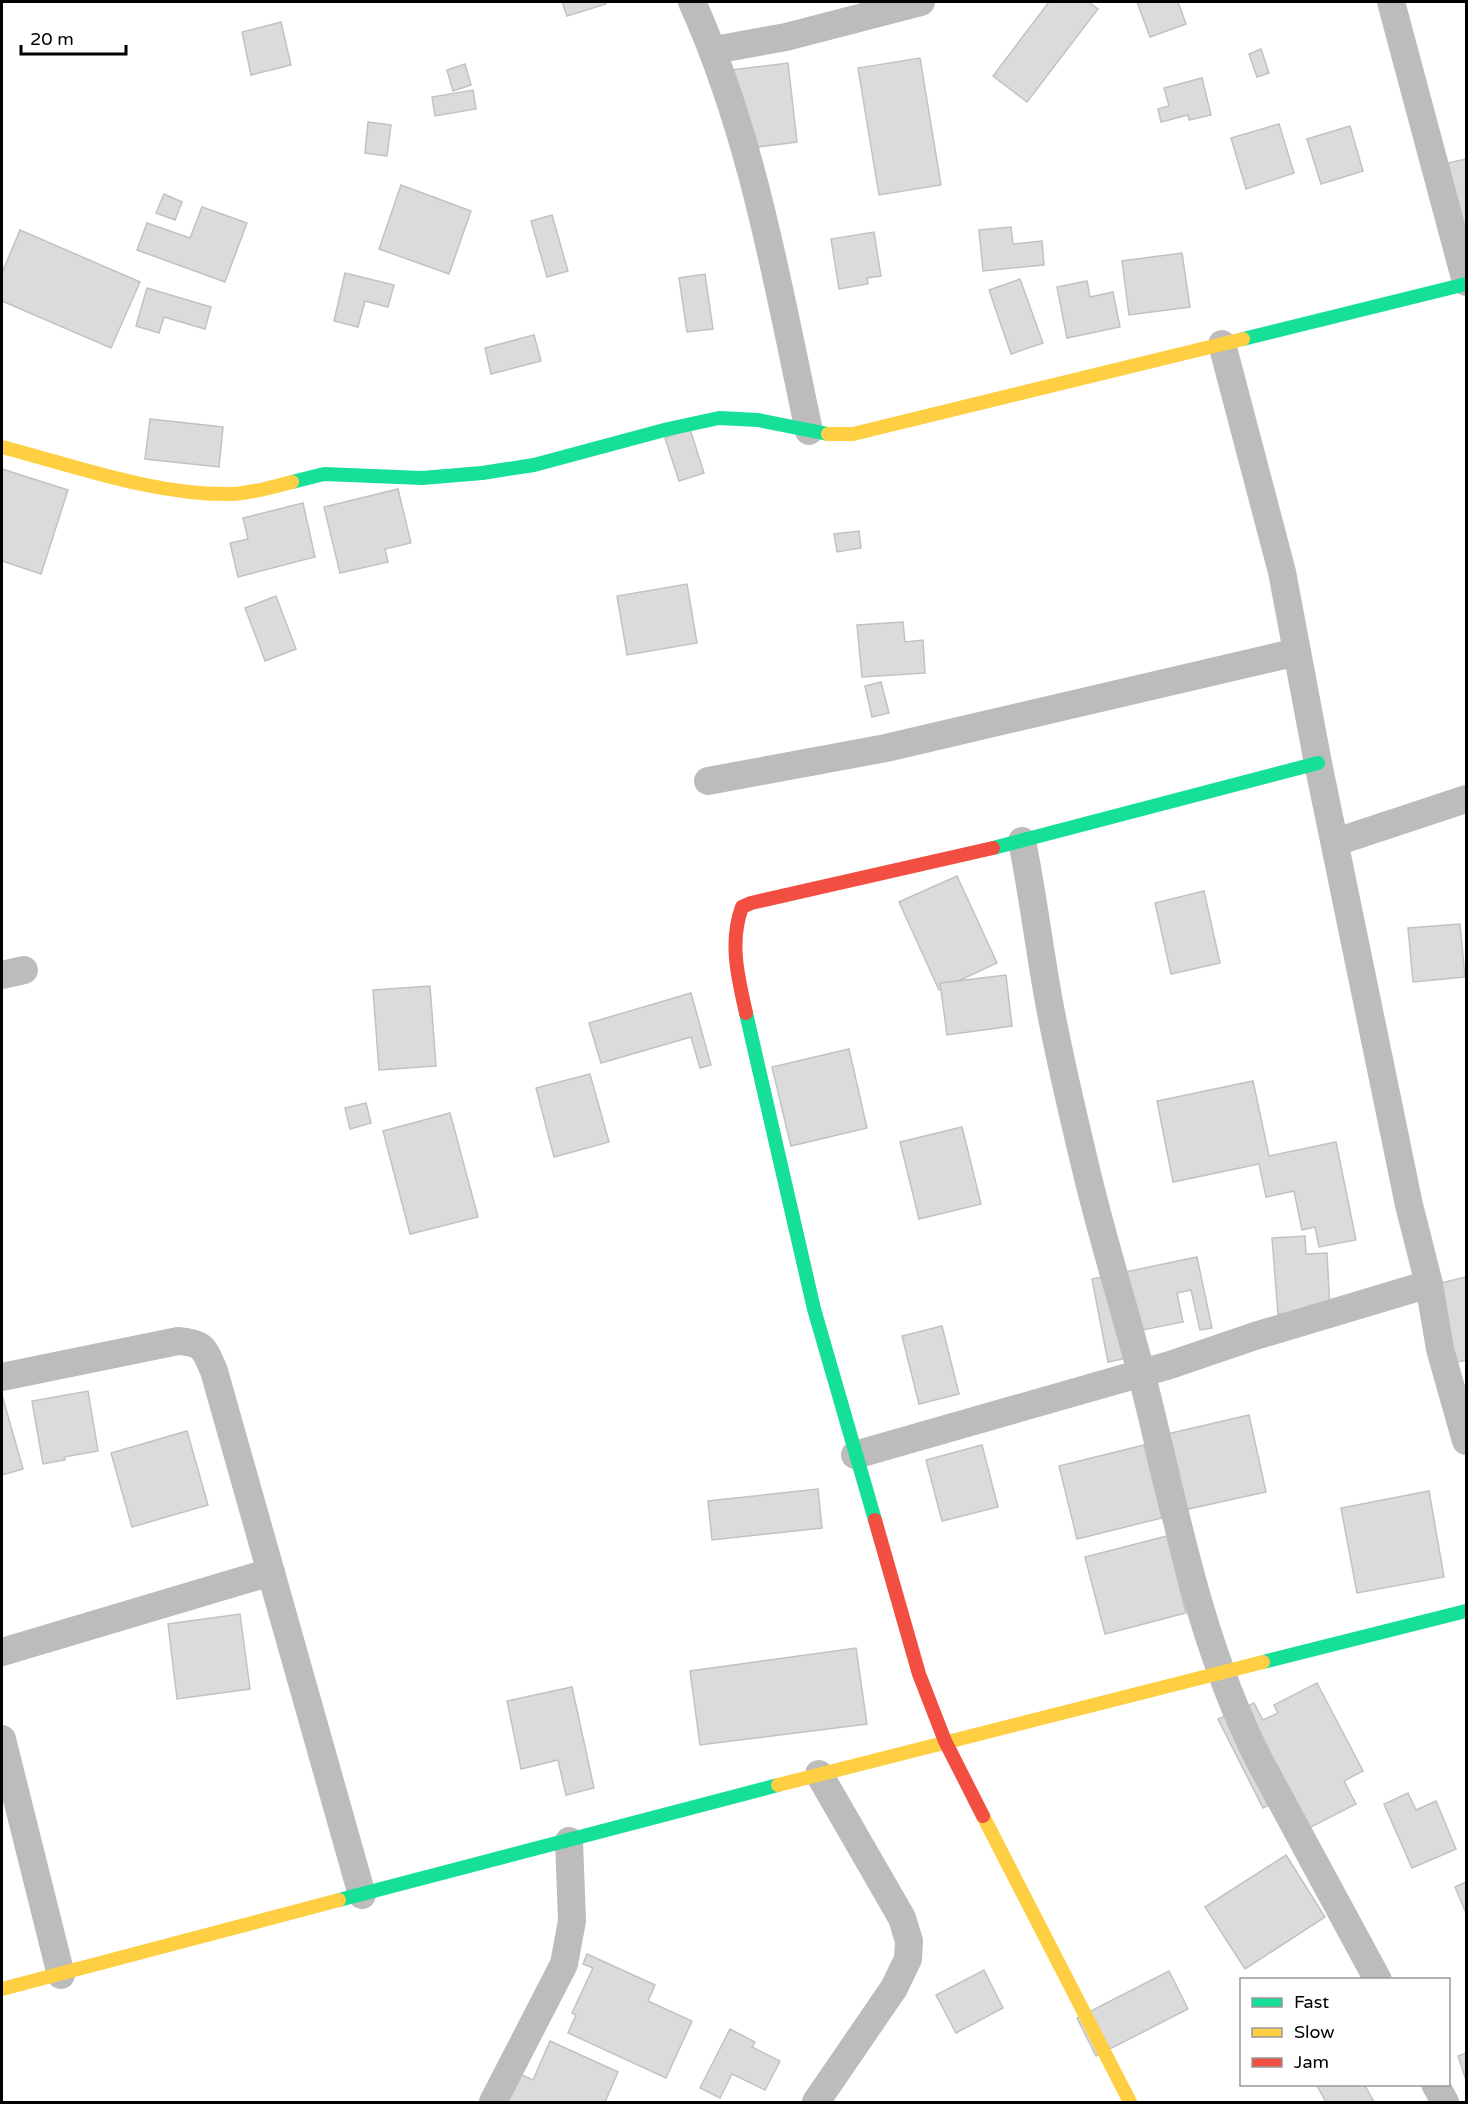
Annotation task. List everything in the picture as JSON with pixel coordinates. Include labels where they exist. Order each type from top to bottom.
[{"type":"street","points":[[692,2],[714,50],[758,193],[809,431]]},
{"type":"street","points":[[714,50],[786,37],[921,2]]},
{"type":"street","points":[[2,447],[150,486],[186,493],[234,494],[252,492],[324,474],[422,478],[524,467],[719,418],[740,417],[835,435],[872,430],[1467,283],[1391,2]]},
{"type":"street","points":[[1222,344],[1282,572],[1318,763],[1409,1205],[1429,1284],[1440,1349],[1467,1442]]},
{"type":"street","points":[[708,781],[886,748],[1297,651]]},
{"type":"street","points":[[1130,2103],[945,1741],[919,1674],[814,1310],[740,983],[734,936],[736,921],[742,907],[751,903],[828,888],[1022,842],[1318,763]]},
{"type":"street","points":[[1336,842],[1467,799]]},
{"type":"street","points":[[1022,842],[1031,885],[1048,1001],[1083,1155],[1114,1280],[1141,1373],[1182,1543],[1220,1671],[1250,1742],[1377,1978]]},
{"type":"street","points":[[855,1455],[1141,1373],[1429,1284]]},
{"type":"street","points":[[2,1377],[178,1341],[195,1342],[207,1355],[214,1371],[362,1895]]},
{"type":"street","points":[[2,1652],[271,1572]]},
{"type":"street","points":[[2,1989],[945,1741],[1467,1611]]},
{"type":"street","points":[[2,1739],[61,1975]]},
{"type":"street","points":[[816,2103],[894,1988],[908,1959],[909,1941],[902,1918],[819,1774]]},
{"type":"street","points":[[493,2103],[564,1964],[572,1921],[569,1841]]},
{"type":"street","points":[[1436,2086],[1445,2103]]},
{"type":"building","points":[[562,2],[606,2],[606,4],[567,16]]},
{"type":"building","points":[[1049,2],[1088,2],[1098,9],[1027,102],[993,76]]},
{"type":"building","points":[[1137,2],[1178,2],[1186,24],[1150,37]]},
{"type":"building","points":[[281,22],[291,65],[251,75],[242,32]]},
{"type":"building","points":[[1261,49],[1269,73],[1257,77],[1249,54]]},
{"type":"building","points":[[920,58],[941,185],[879,195],[858,68]]},
{"type":"building","points":[[788,63],[797,142],[733,150],[723,71]]},
{"type":"building","points":[[465,64],[471,85],[453,91],[447,70]]},
{"type":"building","points":[[1202,78],[1211,115],[1189,120],[1188,115],[1161,122],[1158,109],[1169,106],[1164,88]]},
{"type":"building","points":[[473,90],[476,109],[435,116],[432,97]]},
{"type":"building","points":[[368,122],[391,125],[387,156],[365,153]]},
{"type":"building","points":[[1279,124],[1294,173],[1246,189],[1231,138]]},
{"type":"building","points":[[1350,126],[1363,171],[1321,184],[1307,139]]},
{"type":"building","points":[[1466,159],[1466,241],[1448,163]]},
{"type":"building","points":[[401,185],[471,211],[449,274],[379,249]]},
{"type":"building","points":[[164,194],[182,202],[175,220],[156,213]]},
{"type":"building","points":[[202,207],[247,223],[225,282],[137,250],[147,223],[190,238]]},
{"type":"building","points":[[552,215],[568,271],[547,277],[531,221]]},
{"type":"building","points":[[1011,227],[1013,244],[1042,241],[1044,265],[983,271],[979,230]]},
{"type":"building","points":[[20,230],[140,282],[111,348],[2,301],[2,273]]},
{"type":"building","points":[[874,232],[881,276],[867,278],[868,284],[839,289],[831,239]]},
{"type":"building","points":[[1182,253],[1190,307],[1129,315],[1122,261]]},
{"type":"building","points":[[345,273],[394,285],[388,307],[365,301],[358,327],[334,321]]},
{"type":"building","points":[[705,274],[713,329],[687,332],[679,278]]},
{"type":"building","points":[[1020,279],[1043,343],[1011,354],[989,290]]},
{"type":"building","points":[[1087,281],[1090,297],[1113,292],[1120,327],[1067,338],[1057,287]]},
{"type":"building","points":[[147,288],[211,307],[205,329],[164,317],[159,333],[136,326]]},
{"type":"building","points":[[534,335],[541,361],[491,374],[485,348]]},
{"type":"building","points":[[150,419],[223,427],[219,467],[145,459]]},
{"type":"building","points":[[690,429],[704,473],[679,481],[665,438]]},
{"type":"building","points":[[2,469],[68,490],[41,574],[2,561]]},
{"type":"building","points":[[398,489],[411,543],[385,549],[388,562],[340,573],[324,507]]},
{"type":"building","points":[[303,503],[315,557],[238,577],[230,543],[248,539],[243,518]]},
{"type":"building","points":[[859,531],[861,548],[837,552],[834,534]]},
{"type":"building","points":[[687,584],[697,643],[627,655],[617,596]]},
{"type":"building","points":[[276,596],[296,649],[265,661],[245,608]]},
{"type":"building","points":[[903,622],[905,642],[923,640],[925,673],[862,677],[857,625]]},
{"type":"building","points":[[881,682],[889,713],[872,717],[865,686]]},
{"type":"building","points":[[957,876],[997,963],[939,990],[899,902]]},
{"type":"building","points":[[1204,891],[1220,963],[1171,974],[1155,903]]},
{"type":"building","points":[[1460,924],[1465,977],[1413,982],[1408,928]]},
{"type":"building","points":[[1006,975],[1012,1026],[947,1035],[940,983]]},
{"type":"building","points":[[430,986],[436,1066],[379,1070],[373,990]]},
{"type":"building","points":[[691,993],[711,1065],[700,1068],[691,1037],[601,1063],[589,1023]]},
{"type":"building","points":[[849,1049],[867,1128],[791,1146],[772,1067]]},
{"type":"building","points":[[590,1074],[609,1142],[554,1157],[536,1088]]},
{"type":"building","points":[[1253,1081],[1269,1156],[1336,1142],[1356,1240],[1319,1247],[1315,1227],[1302,1230],[1294,1191],[1266,1197],[1259,1164],[1173,1182],[1157,1101]]},
{"type":"building","points":[[366,1103],[371,1123],[350,1129],[345,1108]]},
{"type":"building","points":[[450,1113],[478,1217],[410,1234],[383,1131]]},
{"type":"building","points":[[962,1127],[981,1204],[919,1219],[900,1142]]},
{"type":"building","points":[[1305,1236],[1306,1254],[1327,1253],[1330,1310],[1278,1314],[1272,1238]]},
{"type":"building","points":[[1197,1257],[1212,1328],[1200,1330],[1191,1290],[1177,1293],[1183,1322],[1142,1330],[1147,1354],[1108,1362],[1092,1279]]},
{"type":"building","points":[[1466,1277],[1466,1360],[1434,1368],[1416,1289]]},
{"type":"building","points":[[942,1326],[959,1394],[919,1404],[902,1336]]},
{"type":"building","points":[[88,1391],[98,1451],[64,1457],[65,1460],[43,1464],[32,1401]]},
{"type":"building","points":[[2,1395],[23,1469],[2,1475]]},
{"type":"building","points":[[1249,1415],[1266,1492],[1184,1510],[1167,1434]]},
{"type":"building","points":[[187,1431],[208,1505],[132,1527],[111,1453]]},
{"type":"building","points":[[982,1445],[998,1507],[942,1521],[926,1460]]},
{"type":"building","points":[[1144,1445],[1162,1518],[1077,1539],[1059,1466]]},
{"type":"building","points":[[818,1489],[822,1528],[712,1540],[708,1501]]},
{"type":"building","points":[[1429,1491],[1444,1577],[1357,1593],[1341,1508]]},
{"type":"building","points":[[1167,1536],[1186,1613],[1105,1634],[1085,1557]]},
{"type":"building","points":[[240,1614],[250,1689],[177,1699],[168,1624]]},
{"type":"building","points":[[856,1648],[867,1724],[700,1745],[690,1671]]},
{"type":"building","points":[[1317,1683],[1363,1771],[1344,1781],[1356,1804],[1309,1828],[1292,1793],[1263,1808],[1218,1719],[1254,1703],[1263,1720],[1278,1713],[1274,1705]]},
{"type":"building","points":[[572,1687],[594,1788],[566,1795],[558,1760],[521,1769],[507,1701]]},
{"type":"building","points":[[1408,1793],[1416,1810],[1436,1801],[1456,1849],[1412,1868],[1384,1804]]},
{"type":"building","points":[[1286,1855],[1325,1917],[1245,1969],[1205,1907]]},
{"type":"building","points":[[1466,1882],[1466,1913],[1455,1887]]},
{"type":"building","points":[[587,1954],[655,1985],[648,2001],[692,2021],[666,2078],[568,2033],[576,2015],[572,2013],[593,1968],[583,1964]]},
{"type":"building","points":[[984,1970],[1003,2008],[956,2033],[936,1995]]},
{"type":"building","points":[[1169,1971],[1188,2009],[1096,2056],[1077,2018]]},
{"type":"building","points":[[730,2029],[755,2042],[752,2047],[780,2061],[765,2090],[732,2074],[720,2098],[700,2088]]},
{"type":"building","points":[[550,2041],[618,2072],[605,2102],[494,2102],[509,2069],[533,2080]]},
{"type":"building","points":[[1466,2053],[1466,2080],[1458,2056]]},
{"type":"building","points":[[1317,2086],[1365,2086],[1374,2102],[1326,2102]]},
{"type":"traffic: fast","points":[[1243,339],[1466,284]]},
{"type":"traffic: fast","points":[[292,482],[324,474],[422,478],[482,473],[534,465],[668,429],[719,418],[758,420],[828,434]]},
{"type":"traffic: fast","points":[[993,848],[1318,763]]},
{"type":"traffic: fast","points":[[746,1013],[814,1309],[875,1520]]},
{"type":"traffic: fast","points":[[1263,1662],[1466,1611]]},
{"type":"traffic: fast","points":[[339,1900],[778,1785]]},
{"type":"traffic: slow","points":[[828,434],[853,434],[1243,339]]},
{"type":"traffic: slow","points":[[2,447],[116,478],[175,490],[233,494],[292,482]]},
{"type":"traffic: slow","points":[[778,1785],[1263,1662]]},
{"type":"traffic: slow","points":[[983,1816],[1130,2102]]},
{"type":"traffic: slow","points":[[2,1989],[339,1900]]},
{"type":"traffic: jam","points":[[746,1013],[735,947],[742,907],[751,903],[993,848]]},
{"type":"traffic: jam","points":[[875,1520],[919,1674],[945,1741],[983,1816]]}]
